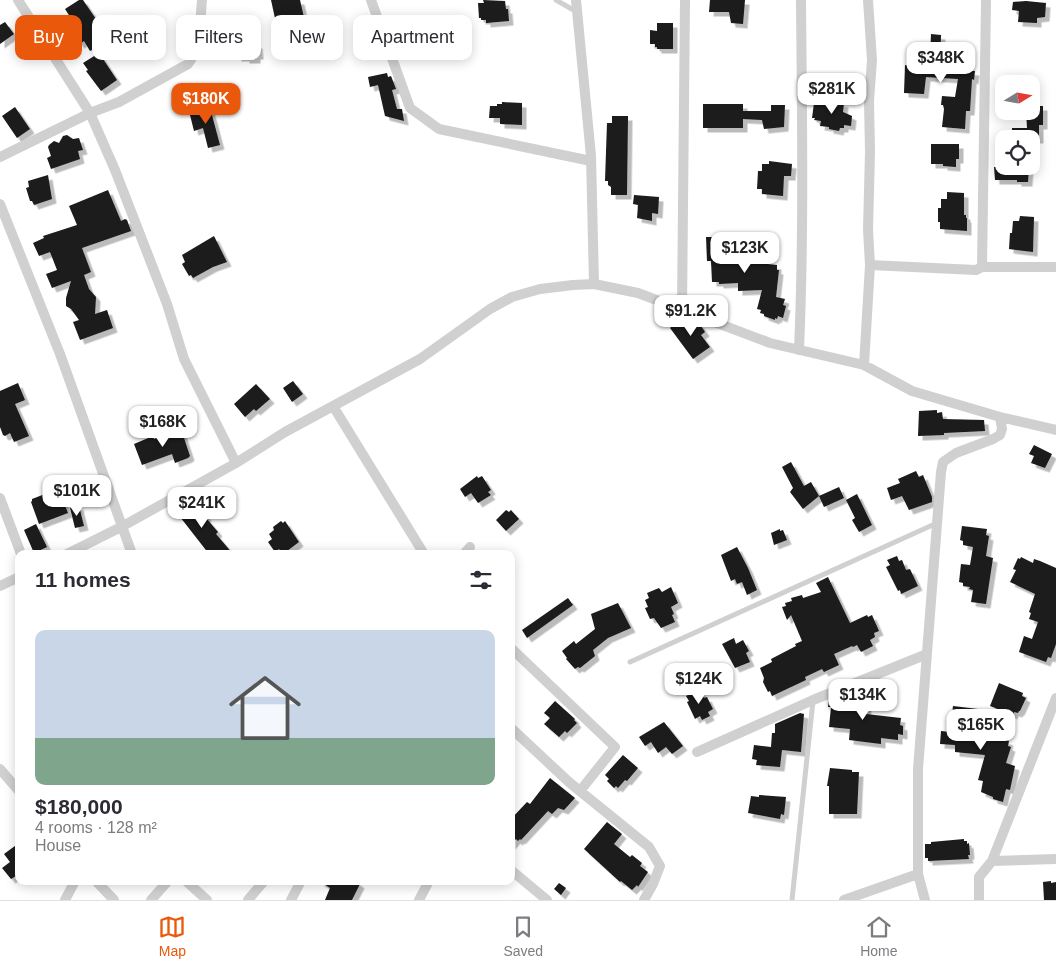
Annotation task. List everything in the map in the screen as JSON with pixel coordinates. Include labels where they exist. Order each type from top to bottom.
[{"type":"street","points":[[18,0],[90,113],[115,170],[167,304],[184,359],[236,464]]},
{"type":"street","points":[[0,157],[90,113],[120,102],[188,64],[194,56],[197,44],[202,0]]},
{"type":"street","points":[[371,0],[410,108],[439,130],[591,161]]},
{"type":"street","points":[[576,0],[591,161],[594,284]]},
{"type":"street","points":[[682,310],[685,0]]},
{"type":"street","points":[[799,350],[803,192],[801,0]]},
{"type":"street","points":[[864,365],[870,264],[868,230],[869,101],[872,60],[868,0]]},
{"type":"street","points":[[982,267],[986,0]]},
{"type":"street","points":[[0,204],[60,354],[131,550]]},
{"type":"street","points":[[870,264],[976,270],[982,267],[1056,267]]},
{"type":"street","points":[[75,550],[236,464],[285,432],[420,359],[490,310],[512,297],[573,285],[594,284],[638,293],[770,342],[864,365],[912,390],[1000,417],[1056,430]]},
{"type":"street","points":[[334,406],[422,550]]},
{"type":"street","points":[[925,900],[918,874],[918,769],[943,462],[956,453],[1000,435],[1002,429],[1000,417]]},
{"type":"street","points":[[0,498],[20,550]]},
{"type":"street","points":[[0,586],[15,579]]},
{"type":"street","points":[[515,652],[615,747],[580,791]]},
{"type":"street","points":[[697,752],[813,700],[927,654]]},
{"type":"street","points":[[979,900],[979,877],[992,861],[1056,698]]},
{"type":"street","points":[[515,732],[580,791],[649,847],[660,866],[644,900]]},
{"type":"street","points":[[0,769],[15,786]]},
{"type":"street","points":[[992,861],[1056,859]]},
{"type":"street","points":[[515,873],[547,900]]},
{"type":"street","points":[[844,900],[918,874]]},
{"type":"street","points":[[65,900],[73,885]]},
{"type":"street","points":[[100,885],[114,900]]},
{"type":"street","points":[[151,900],[164,885]]},
{"type":"street","points":[[190,885],[207,900]]},
{"type":"street","points":[[248,900],[261,885]]},
{"type":"street","points":[[291,900],[299,885]]},
{"type":"street","points":[[419,900],[427,885]]},
{"type":"lane","points":[[556,0],[578,13]]},
{"type":"lane","points":[[630,662],[937,522]]},
{"type":"lane","points":[[792,900],[813,700]]},
{"type":"building","points":[[79,0],[83,0],[93,15],[92,50],[90,51],[84,41],[82,42],[82,15],[69,15],[65,9]]},
{"type":"building","points":[[271,0],[300,0],[303,15],[274,15]]},
{"type":"building","points":[[483,0],[505,1],[509,21],[486,23],[486,20],[481,20],[479,18],[478,3],[484,3]]},
{"type":"building","points":[[710,0],[745,0],[743,24],[731,23],[729,12],[709,12]]},
{"type":"building","points":[[1013,2],[1046,3],[1045,17],[1037,18],[1037,23],[1018,22],[1019,11],[1012,10]]},
{"type":"building","points":[[5,22],[14,34],[0,44],[0,25]]},
{"type":"building","points":[[657,23],[673,23],[673,49],[657,49],[655,44],[650,44],[650,30],[657,31]]},
{"type":"building","points":[[931,34],[941,35],[940,69],[975,71],[974,80],[972,79],[970,111],[966,111],[965,129],[942,127],[944,109],[943,105],[941,105],[942,96],[955,97],[958,79],[926,77],[924,94],[904,93],[905,65],[909,66],[909,57],[930,58]]},
{"type":"building","points":[[92,57],[92,60],[104,60],[117,80],[101,91],[86,71],[88,70],[83,63]]},
{"type":"building","points":[[387,73],[388,77],[391,76],[396,89],[392,90],[397,109],[402,109],[404,121],[385,116],[378,85],[370,87],[368,77]]},
{"type":"building","points":[[826,98],[837,99],[837,102],[844,103],[843,112],[852,116],[851,126],[844,125],[844,128],[840,128],[839,131],[829,129],[829,127],[820,126],[821,121],[812,118],[814,103],[825,105]]},
{"type":"building","points":[[502,102],[522,103],[522,125],[500,124],[500,118],[489,118],[490,106],[497,106],[497,104],[502,104]]},
{"type":"building","points":[[209,104],[220,145],[208,148],[203,128],[194,131],[190,115],[200,113],[198,107]]},
{"type":"building","points":[[703,104],[743,104],[743,111],[771,111],[771,105],[785,105],[784,127],[764,129],[762,120],[743,119],[743,128],[703,128]]},
{"type":"building","points":[[1040,106],[1043,106],[1043,125],[1039,125],[1039,130],[1012,130],[1012,128],[1027,128],[1027,120],[1040,120]]},
{"type":"building","points":[[15,107],[30,129],[17,138],[2,116]]},
{"type":"building","points":[[612,116],[628,116],[627,195],[611,195],[611,187],[608,185],[608,181],[605,181],[607,123],[612,123]]},
{"type":"building","points":[[67,135],[73,139],[79,138],[83,150],[78,151],[80,159],[51,169],[47,158],[51,156],[48,147],[54,141],[59,143],[63,136]]},
{"type":"building","points":[[931,144],[959,144],[959,159],[956,159],[956,167],[931,164]]},
{"type":"building","points":[[769,161],[792,164],[791,176],[784,176],[783,196],[762,194],[762,189],[757,189],[758,171],[762,171],[762,164],[769,164]]},
{"type":"building","points":[[994,167],[995,175],[1028,175],[1028,182],[995,180]]},
{"type":"building","points":[[48,175],[52,199],[34,205],[30,201],[26,188],[29,187],[28,181]]},
{"type":"building","points":[[108,190],[121,221],[127,220],[131,231],[82,248],[91,272],[84,275],[89,289],[96,297],[95,314],[107,310],[113,328],[80,340],[73,322],[79,320],[71,309],[66,306],[66,298],[71,281],[52,288],[46,274],[57,270],[50,252],[39,256],[33,243],[44,238],[43,236],[77,225],[69,206]]},
{"type":"building","points":[[947,192],[964,193],[964,215],[967,218],[967,231],[940,229],[938,208],[941,208],[941,199],[947,199]]},
{"type":"building","points":[[634,195],[659,197],[658,214],[652,213],[652,221],[637,218],[638,205],[633,204]]},
{"type":"building","points":[[1020,216],[1034,217],[1033,252],[1009,249],[1013,221],[1019,221]]},
{"type":"building","points":[[214,236],[227,262],[193,278],[191,275],[189,276],[182,264],[185,262],[182,255]]},
{"type":"building","points":[[706,237],[734,237],[734,246],[743,246],[743,255],[748,255],[749,262],[777,265],[777,270],[779,270],[776,297],[785,299],[783,305],[786,306],[783,318],[778,316],[775,320],[764,316],[764,314],[760,313],[761,310],[757,309],[762,290],[738,291],[738,283],[719,284],[719,282],[712,282],[711,261],[707,261]]},
{"type":"building","points":[[683,317],[695,325],[699,323],[705,332],[701,335],[710,347],[693,359],[670,328]]},
{"type":"building","points":[[293,381],[303,394],[292,402],[283,388]]},
{"type":"building","points":[[18,383],[25,400],[15,404],[29,436],[14,442],[10,433],[5,436],[3,435],[0,427],[0,391]]},
{"type":"building","points":[[256,384],[270,399],[256,411],[254,409],[245,417],[234,404]]},
{"type":"building","points":[[937,410],[937,413],[942,412],[943,419],[984,420],[985,431],[918,436],[919,411]]},
{"type":"building","points":[[181,429],[190,456],[188,458],[175,463],[172,454],[142,465],[134,444],[153,436],[154,439]]},
{"type":"building","points":[[1034,445],[1052,454],[1045,468],[1031,463],[1034,456],[1029,454]]},
{"type":"building","points":[[791,462],[804,486],[811,482],[819,496],[803,509],[790,492],[793,488],[782,467]]},
{"type":"building","points":[[916,471],[919,477],[923,475],[932,497],[932,502],[909,510],[902,496],[891,500],[887,488],[900,483],[898,479]]},
{"type":"building","points":[[477,476],[478,478],[482,476],[491,490],[488,492],[491,495],[478,503],[471,493],[465,497],[460,489]]},
{"type":"building","points":[[839,487],[844,498],[824,507],[819,496]]},
{"type":"building","points":[[58,489],[68,513],[39,524],[31,502],[32,499]]},
{"type":"building","points":[[857,494],[872,525],[859,532],[852,520],[855,518],[846,500]]},
{"type":"building","points":[[193,498],[218,532],[216,534],[230,550],[206,550],[177,513],[181,510],[180,508]]},
{"type":"building","points":[[79,506],[84,526],[75,528],[70,508]]},
{"type":"building","points":[[506,510],[509,512],[511,510],[519,519],[506,531],[496,520]]},
{"type":"building","points":[[281,521],[283,523],[285,521],[299,542],[288,550],[274,550],[268,542],[272,539],[269,534],[274,530],[273,527]]},
{"type":"building","points":[[36,524],[47,547],[40,550],[33,550],[24,530]]},
{"type":"building","points":[[962,526],[987,529],[986,535],[989,536],[986,556],[993,558],[986,604],[971,602],[973,590],[959,582],[961,564],[970,565],[973,547],[963,545],[963,541],[960,540]]},
{"type":"building","points":[[780,529],[780,531],[783,530],[787,540],[774,545],[771,533]]},
{"type":"building","points":[[737,547],[757,590],[747,595],[742,582],[737,584],[735,579],[731,581],[721,555]]},
{"type":"building","points":[[897,556],[899,561],[902,560],[906,570],[910,569],[918,586],[901,594],[886,567],[890,565],[887,560]]},
{"type":"building","points":[[1021,557],[1033,563],[1034,559],[1056,568],[1056,644],[1051,658],[1048,657],[1046,662],[1019,652],[1024,636],[1032,639],[1038,622],[1029,619],[1031,613],[1029,612],[1035,594],[1010,582],[1016,570],[1013,569],[1018,558],[1020,559]]},
{"type":"building","points":[[828,577],[850,623],[867,615],[868,617],[872,615],[879,631],[874,633],[875,637],[870,640],[873,646],[861,652],[857,645],[852,646],[834,654],[839,665],[824,672],[822,669],[805,677],[806,680],[772,696],[763,682],[764,678],[760,668],[772,662],[771,659],[802,641],[791,615],[787,620],[782,607],[786,606],[785,603],[792,601],[791,598],[802,595],[803,598],[821,592],[816,583]]},
{"type":"building","points":[[671,587],[678,603],[671,607],[675,622],[661,628],[654,618],[650,619],[645,608],[648,607],[645,600],[649,598],[647,593],[659,588],[662,592]]},
{"type":"building","points":[[568,598],[573,605],[527,638],[522,630]]},
{"type":"building","points":[[618,603],[631,628],[608,638],[593,650],[595,656],[580,668],[575,669],[562,651],[574,641],[576,644],[595,629],[591,614]]},
{"type":"building","points":[[734,638],[736,644],[743,640],[749,651],[746,653],[750,662],[735,668],[722,644]]},
{"type":"building","points":[[999,683],[1023,693],[1022,696],[1026,698],[1018,713],[1014,712],[1013,715],[990,706]]},
{"type":"building","points":[[699,689],[704,698],[707,697],[713,709],[708,712],[710,716],[702,720],[700,716],[695,719],[686,696]]},
{"type":"building","points":[[845,694],[847,696],[868,699],[866,714],[901,718],[900,725],[903,726],[903,735],[898,734],[898,740],[881,738],[881,744],[849,740],[850,729],[829,727],[831,707],[828,707],[829,701]]},
{"type":"building","points":[[555,701],[577,723],[567,733],[565,731],[559,737],[544,724],[550,718],[544,713]]},
{"type":"building","points":[[953,706],[978,709],[975,731],[1009,741],[1008,746],[1011,747],[1006,763],[1015,766],[1010,790],[1006,789],[1003,802],[981,792],[983,781],[978,780],[985,755],[955,752],[955,745],[940,744],[941,731],[950,732]]},
{"type":"building","points":[[800,713],[804,714],[801,752],[782,750],[780,767],[756,765],[757,760],[752,759],[754,745],[771,747],[772,733],[775,733],[775,724]]},
{"type":"building","points":[[664,722],[683,746],[672,754],[666,747],[658,753],[651,742],[645,746],[639,737]]},
{"type":"building","points":[[623,755],[638,768],[627,781],[625,780],[618,788],[616,786],[614,788],[607,781],[609,779],[605,775]]},
{"type":"building","points":[[830,768],[859,772],[857,814],[829,814],[829,786],[827,786]]},
{"type":"building","points":[[550,778],[575,798],[564,810],[558,808],[552,814],[548,811],[521,840],[515,840],[515,815],[527,802],[530,804]]},
{"type":"building","points":[[759,795],[786,797],[784,815],[781,814],[780,819],[748,813],[751,796],[759,797]]},
{"type":"building","points":[[607,822],[622,834],[614,844],[630,857],[632,855],[642,863],[640,866],[648,872],[638,887],[637,885],[632,890],[620,882],[584,849]]},
{"type":"building","points":[[964,839],[964,841],[967,841],[967,844],[969,843],[969,859],[928,861],[928,858],[925,858],[925,844]]},
{"type":"building","points":[[15,846],[15,876],[11,879],[2,868],[10,862],[4,854]]},
{"type":"building","points":[[1051,881],[1051,883],[1056,882],[1056,900],[1044,900],[1043,882]]},
{"type":"building","points":[[559,883],[566,888],[561,895],[554,889]]},
{"type":"building","points":[[325,885],[360,885],[352,900],[325,900],[330,888]]}]
